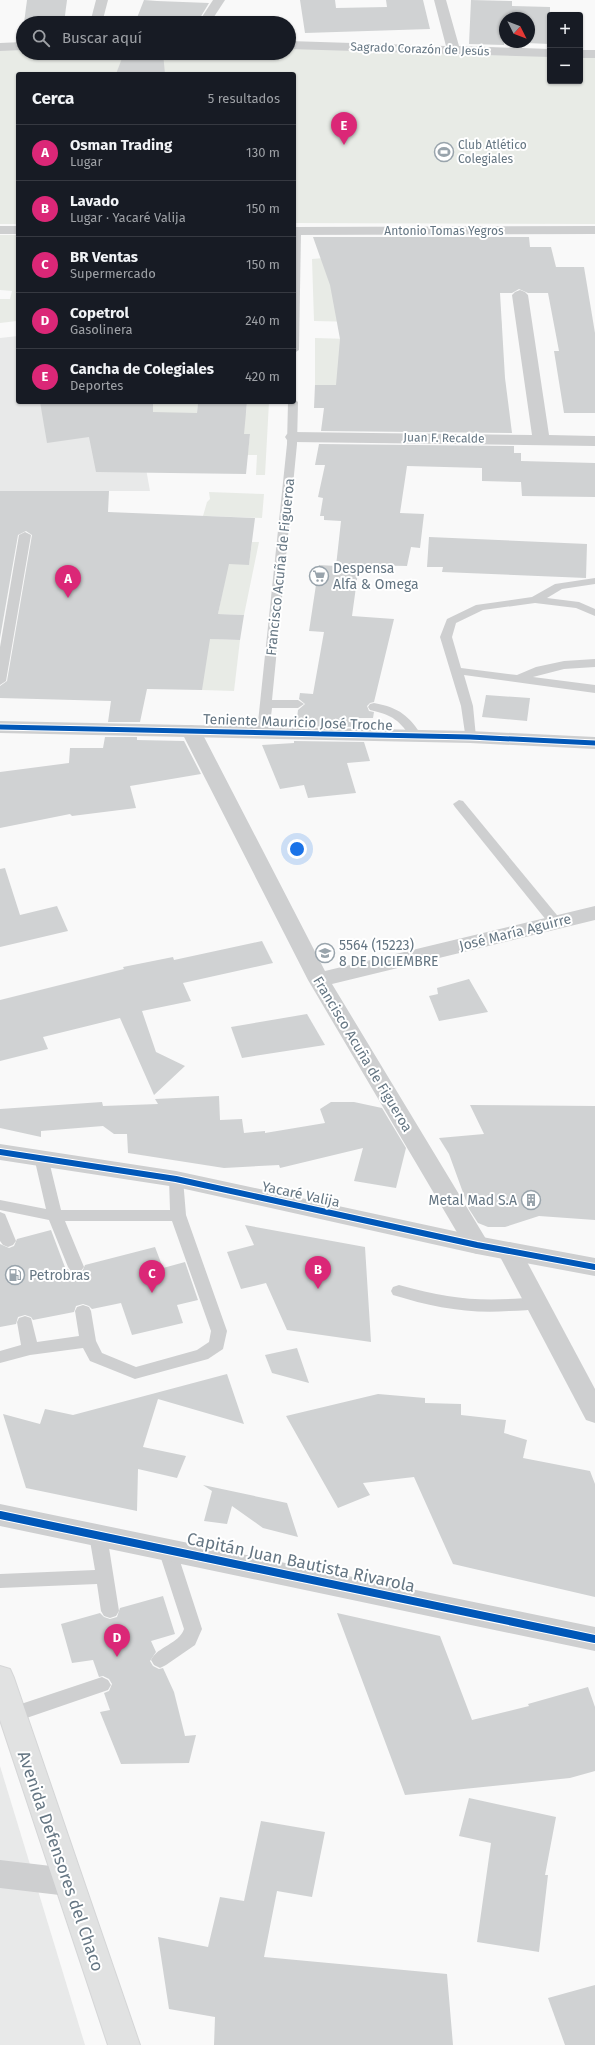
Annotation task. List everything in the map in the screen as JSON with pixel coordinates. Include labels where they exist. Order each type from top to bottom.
[{"type":"main road","name":"Avenida Defensores del Chaco","points":[[0,1678],[124,2045]]},
{"type":"street","points":[[98,16],[102,0]]},
{"type":"street","points":[[209,16],[219,0]]},
{"type":"street","points":[[440,0],[454,50]]},
{"type":"street","name":"Sagrado Corazón de Jesús","points":[[296,45],[547,53]]},
{"type":"street","points":[[0,47],[16,46]]},
{"type":"street","points":[[583,54],[595,54]]},
{"type":"street","points":[[0,230],[16,230]]},
{"type":"street","name":"Antonio Tomas Yegros","points":[[296,231],[595,230]]},
{"type":"street","points":[[520,295],[541,439]]},
{"type":"street","name":"Juan F. Recalde","points":[[293,436],[595,441]]},
{"type":"street","name":"Teniente Mauricio José Troche","points":[[0,727],[470,737],[595,744]]},
{"type":"street","name":"Francisco Acuña de Figueroa","points":[[191,731],[319,980],[477,1245]]},
{"type":"street","name":"José María Aguirre","points":[[319,980],[595,913]]},
{"type":"street","name":"Yacaré Valija","points":[[0,1152],[176,1180],[477,1245],[595,1267]]},
{"type":"street","points":[[509,1251],[595,1413]]},
{"type":"street","name":"Capitán Juan Bautista Rivarola","points":[[0,1515],[167,1548],[595,1639]]},
{"type":"street","points":[[0,1874],[68,1882]]},
{"type":"lane","name":"Francisco Acuña de Figueroa","points":[[263,732],[293,436],[293,404]]},
{"type":"lane","points":[[0,681],[25,536]]},
{"type":"lane","points":[[536,600],[559,586],[595,582]]},
{"type":"lane","points":[[470,737],[467,706],[458,671],[446,637],[451,621],[480,606],[536,600],[580,605],[595,613]]},
{"type":"lane","points":[[518,678],[540,670],[564,665],[595,663]]},
{"type":"lane","points":[[458,671],[595,689]]},
{"type":"lane","points":[[266,704],[298,704]]},
{"type":"lane","points":[[374,707],[390,710],[404,717],[417,737]]},
{"type":"lane","points":[[459,804],[556,923]]},
{"type":"lane","points":[[41,1158],[55,1216],[76,1267]]},
{"type":"lane","points":[[83,1311],[88,1341],[96,1357],[134,1373],[202,1355],[217,1345],[219,1331],[178,1214],[176,1180]]},
{"type":"lane","points":[[0,1205],[55,1216],[178,1214]]},
{"type":"lane","points":[[0,1218],[8,1242]]},
{"type":"lane","points":[[398,1291],[443,1303],[467,1306],[502,1306],[537,1303]]},
{"type":"lane","points":[[25,1322],[30,1349]]},
{"type":"lane","points":[[0,1357],[30,1349],[88,1341]]},
{"type":"lane","points":[[98,1535],[110,1610]]},
{"type":"lane","points":[[160,1660],[189,1640],[193,1629],[167,1548]]},
{"type":"lane","points":[[0,1581],[104,1577]]},
{"type":"lane","points":[[12,1715],[102,1685]]},
{"type":"shaded area","name":"Club Atlético Colegiales","points":[[296,48],[547,55],[547,84],[583,84],[583,56],[595,56],[595,224],[296,223],[296,72],[16,72],[16,224],[0,224],[0,49],[16,49],[16,60],[296,60]]},
{"type":"shaded area","points":[[0,235],[16,235],[16,321],[0,323],[0,299],[10,299],[12,291],[0,290]]},
{"type":"shaded area","points":[[324,258],[334,295],[497,293],[502,326],[456,325],[357,385],[315,385],[315,338],[383,340],[358,322],[314,321],[312,259]]},
{"type":"shaded area","points":[[16,336],[16,404],[134,404],[150,491],[0,491],[0,338]]},
{"type":"shaded area","points":[[153,404],[198,404],[197,413],[190,413],[248,451],[250,434],[235,434],[237,414],[246,414],[247,404],[269,404],[265,475],[256,475],[257,455],[143,455],[153,412]]},
{"type":"shaded area","points":[[209,492],[264,494],[262,518],[203,516],[207,502],[210,499]]},
{"type":"shaded area","points":[[252,542],[259,542],[244,615],[218,614],[228,564],[249,564]]},
{"type":"shaded area","points":[[154,637],[240,640],[234,691],[202,690]]},
{"type":"shaded area","points":[[0,1766],[85,2045],[0,2045]]},
{"type":"building","points":[[27,0],[67,0],[65,16],[25,16]]},
{"type":"building","points":[[144,0],[209,3],[201,16],[138,16]]},
{"type":"building","points":[[300,0],[335,0],[336,8],[387,7],[386,0],[423,0],[430,29],[305,33]]},
{"type":"building","points":[[471,0],[512,1],[512,6],[550,7],[550,12],[547,12],[547,44],[535,43],[535,12],[499,12],[499,45],[469,44]]},
{"type":"building","points":[[121,60],[164,60],[165,72],[117,72]]},
{"type":"building","points":[[313,237],[529,237],[530,247],[551,247],[556,267],[584,267],[595,333],[595,413],[564,413],[554,351],[559,351],[548,293],[528,293],[519,289],[512,293],[500,293],[505,378],[512,433],[321,431],[324,408],[314,408],[315,385],[336,385],[340,339],[330,285]]},
{"type":"building","points":[[40,404],[153,404],[153,412],[197,413],[198,404],[247,404],[244,434],[250,434],[246,474],[96,472],[89,437],[47,443]]},
{"type":"building","points":[[319,444],[514,446],[514,453],[521,453],[521,461],[595,463],[595,497],[522,496],[521,482],[482,481],[482,468],[407,466],[400,513],[424,514],[420,548],[411,547],[407,566],[359,565],[352,616],[394,619],[374,702],[367,706],[369,711],[374,712],[373,718],[358,718],[360,727],[296,726],[298,710],[305,704],[299,699],[300,693],[313,694],[324,632],[309,631],[319,565],[336,566],[341,521],[324,520],[324,516],[320,516],[323,498],[318,497],[325,465],[315,465]]},
{"type":"building","points":[[0,491],[109,491],[108,512],[255,518],[249,565],[229,564],[218,614],[244,615],[240,640],[210,639],[202,690],[147,689],[140,722],[108,722],[111,701],[0,698],[0,686],[7,681],[32,535],[26,531],[18,535],[0,638]]},
{"type":"building","points":[[429,537],[587,544],[586,578],[442,572],[443,567],[427,567]]},
{"type":"building","points":[[486,695],[530,698],[527,721],[482,717]]},
{"type":"building","points":[[105,737],[137,737],[137,740],[184,741],[201,774],[130,786],[136,808],[72,816],[70,814],[0,828],[0,772],[69,763],[70,748],[103,748]]},
{"type":"building","points":[[294,741],[364,742],[370,761],[347,763],[356,793],[308,798],[304,785],[280,789],[262,745],[294,743]]},
{"type":"building","points":[[5,868],[20,915],[57,906],[68,931],[0,947],[0,869]]},
{"type":"building","points":[[262,941],[273,963],[183,983],[191,1001],[142,1011],[156,1052],[185,1066],[154,1095],[120,1018],[43,1037],[48,1049],[0,1061],[0,1000],[124,969],[123,967],[173,957],[174,960]]},
{"type":"building","points":[[469,979],[488,1012],[439,1021],[429,996],[438,994],[437,988]]},
{"type":"building","points":[[307,1014],[325,1045],[242,1058],[231,1027]]},
{"type":"building","points":[[219,1096],[220,1120],[242,1119],[244,1133],[265,1131],[265,1133],[325,1123],[320,1109],[331,1102],[354,1102],[382,1108],[406,1148],[396,1188],[354,1181],[363,1148],[280,1168],[279,1165],[224,1168],[128,1153],[127,1134],[114,1134],[103,1126],[41,1131],[41,1137],[0,1128],[0,1109],[102,1102],[103,1106],[158,1104],[155,1099]]},
{"type":"building","points":[[470,1105],[595,1106],[595,1220],[539,1216],[505,1227],[488,1227],[478,1223],[469,1209],[449,1154],[439,1138],[484,1134]]},
{"type":"building","points":[[245,1225],[365,1247],[371,1342],[287,1330],[266,1283],[241,1289],[227,1252],[254,1245]]},
{"type":"building","points":[[51,1230],[66,1270],[68,1269],[70,1272],[77,1274],[82,1272],[85,1265],[155,1247],[163,1268],[185,1262],[198,1300],[177,1305],[183,1323],[132,1335],[121,1303],[92,1309],[83,1304],[76,1306],[74,1312],[33,1320],[31,1317],[25,1315],[18,1317],[16,1324],[0,1327],[0,1244],[9,1248],[14,1246],[17,1239]]},
{"type":"building","points":[[297,1348],[309,1383],[272,1373],[265,1355]]},
{"type":"building","points":[[227,1374],[244,1424],[158,1399],[143,1447],[186,1456],[177,1478],[138,1469],[137,1511],[26,1488],[3,1414],[40,1424],[45,1409],[73,1415]]},
{"type":"building","points":[[378,1394],[425,1398],[425,1403],[461,1404],[461,1415],[506,1420],[504,1433],[527,1440],[523,1458],[590,1471],[595,1484],[595,1597],[453,1564],[414,1477],[363,1483],[370,1495],[338,1508],[286,1416]]},
{"type":"building","points":[[203,1485],[287,1503],[298,1537],[263,1528],[232,1506],[227,1524],[204,1521],[212,1491]]},
{"type":"building","points":[[163,1596],[175,1634],[151,1641],[156,1652],[150,1661],[153,1666],[159,1669],[163,1668],[174,1692],[185,1736],[196,1735],[189,1763],[121,1764],[100,1712],[110,1710],[104,1693],[109,1691],[112,1684],[109,1679],[103,1676],[99,1677],[93,1660],[72,1663],[61,1624],[100,1613],[104,1617],[110,1619],[117,1617],[120,1608]]},
{"type":"building","points":[[337,1613],[440,1636],[472,1720],[529,1706],[528,1704],[588,1687],[595,1707],[595,1771],[570,1778],[405,1795]]},
{"type":"building","points":[[469,1798],[556,1817],[545,1875],[548,1875],[539,1952],[477,1942],[491,1843],[459,1836]]},
{"type":"building","points":[[261,1821],[325,1832],[312,1897],[277,1891],[264,1957],[447,1974],[453,2045],[214,2045],[215,2017],[169,2009],[158,1937],[208,1947],[220,1897],[244,1901]]},
{"type":"building","points":[[595,1985],[595,2045],[565,2045],[548,1998]]},
{"type":"cycle path","points":[[0,727],[470,737],[595,743]]},
{"type":"cycle path","points":[[0,1152],[176,1179],[477,1245],[595,1267]]},
{"type":"cycle path","points":[[0,1515],[595,1639]]},
{"type":"place","name":"Cancha de Colegiales","points":[[344,145]]},
{"type":"place","name":"Club Atlético Colegiales","points":[[444,152]]},
{"type":"place","name":"Despensa Alfa & Omega","points":[[319,576]]},
{"type":"place","name":"Osman Trading","points":[[68,598]]},
{"type":"place","name":"5564 (15223) 8 DE DICIEMBRE","points":[[325,953]]},
{"type":"place","name":"Metal Mad S.A","points":[[531,1200]]},
{"type":"place","name":"Petrobras","points":[[15,1275]]},
{"type":"place","name":"Lavado","points":[[318,1289]]},
{"type":"place","name":"BR Ventas","points":[[152,1293]]},
{"type":"place","name":"Copetrol","points":[[117,1657]]}]
